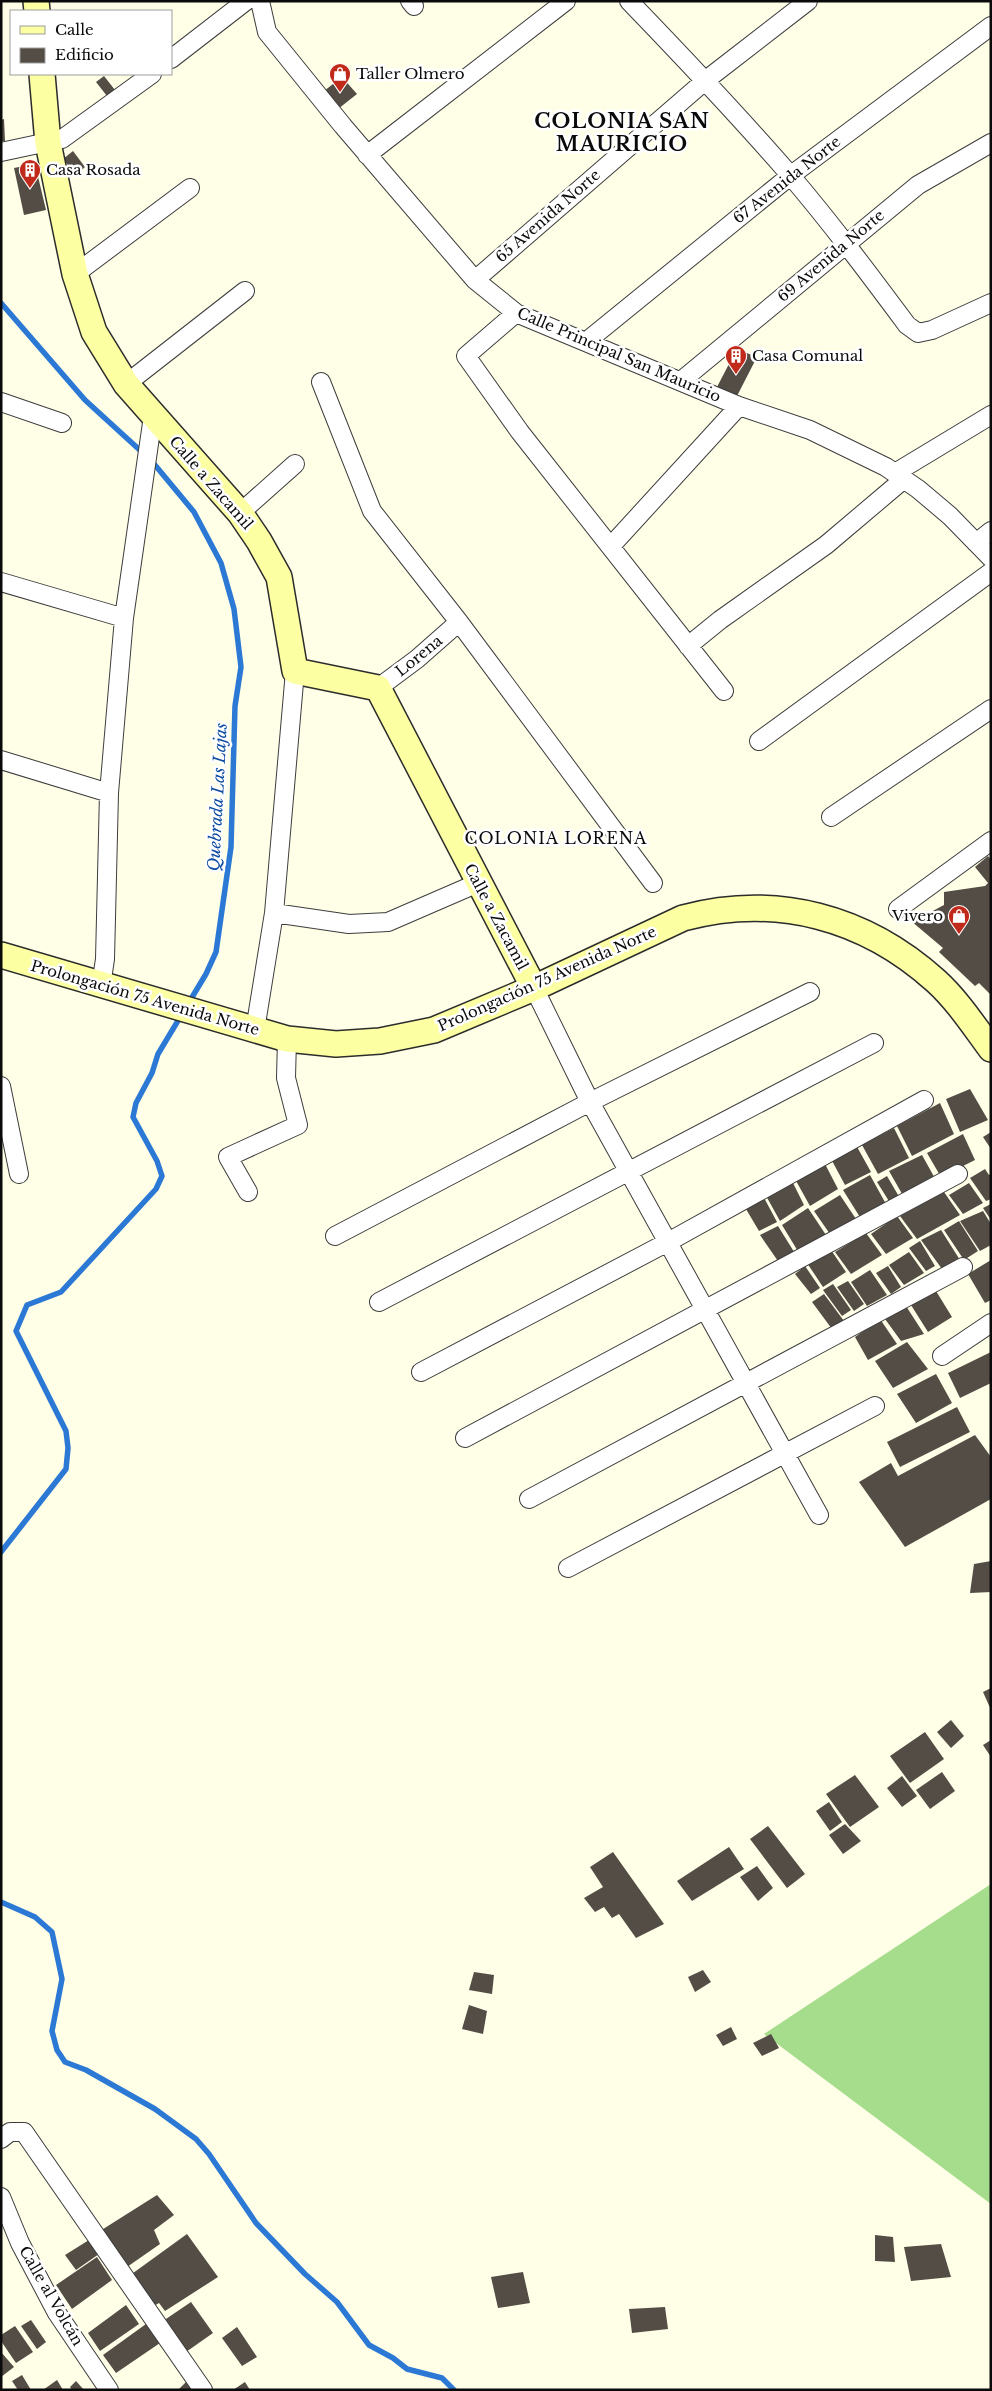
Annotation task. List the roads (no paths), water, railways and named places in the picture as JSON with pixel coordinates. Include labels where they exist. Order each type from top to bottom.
[{"type":"street","points":[[172,58],[246,1]]},
{"type":"street","name":"Calle Principal San Mauricio","points":[[260,1],[267,32],[367,155],[475,280],[516,313],[587,340],[739,406],[810,430],[899,476],[950,516],[991,558]]},
{"type":"street","points":[[367,155],[566,1]]},
{"type":"street","points":[[630,1],[706,80],[790,176],[845,243],[907,325],[918,332],[932,330],[991,303]]},
{"type":"street","name":"65 Avenida Norte","points":[[475,280],[706,80],[808,1]]},
{"type":"street","name":"67 Avenida Norte","points":[[587,340],[790,176],[991,26]]},
{"type":"street","name":"Calle a Zacamil","points":[[42,75],[48,143],[75,274],[94,332],[126,384],[240,513],[279,577],[295,671]]},
{"type":"street","points":[[1,152],[62,139],[151,75]]},
{"type":"street","name":"69 Avenida Norte","points":[[681,381],[845,243],[918,185],[991,143]]},
{"type":"street","points":[[75,274],[190,188]]},
{"type":"street","points":[[126,384],[245,291]]},
{"type":"street","points":[[516,313],[466,356],[520,432],[724,691]]},
{"type":"street","points":[[321,382],[372,511],[459,622],[654,883]]},
{"type":"street","points":[[1,402],[62,423]]},
{"type":"street","points":[[611,546],[739,406]]},
{"type":"street","points":[[688,646],[720,620],[826,545],[899,476],[991,415]]},
{"type":"street","points":[[101,986],[105,959],[109,794],[124,618],[153,416]]},
{"type":"street","points":[[240,513],[295,464]]},
{"type":"street","points":[[976,543],[991,531]]},
{"type":"street","points":[[758,741],[991,572]]},
{"type":"street","points":[[1,582],[124,618]]},
{"type":"street","name":"Lorena","points":[[378,688],[417,659],[459,622]]},
{"type":"street","points":[[255,1030],[274,913],[295,671],[378,688]]},
{"type":"street","name":"Calle a Zacamil","points":[[378,688],[534,988]]},
{"type":"street","points":[[831,817],[991,709]]},
{"type":"street","points":[[1,760],[109,794]]},
{"type":"street","points":[[898,909],[991,841]]},
{"type":"street","points":[[274,913],[349,924],[388,922],[478,883]]},
{"type":"street","name":"Prolongación 75 Avenida Norte","points":[[1,956],[287,1039],[336,1044],[380,1041],[434,1030],[534,988],[683,918],[731,909],[787,908],[826,918],[868,933],[908,958],[938,982],[991,1049]]},
{"type":"street","points":[[534,988],[590,1102],[819,1515]]},
{"type":"street","points":[[335,1236],[590,1102],[810,992]]},
{"type":"street","points":[[248,1192],[228,1156],[298,1125],[286,1078],[287,1039]]},
{"type":"street","points":[[379,1302],[874,1043]]},
{"type":"street","points":[[1,1086],[18,1174]]},
{"type":"street","points":[[421,1372],[668,1242],[924,1100]]},
{"type":"street","points":[[465,1438],[958,1174]]},
{"type":"street","points":[[529,1499],[963,1267]]},
{"type":"street","points":[[942,1356],[991,1323]]},
{"type":"street","points":[[568,1568],[875,1406]]},
{"type":"street","points":[[1,2139],[10,2132],[24,2132],[203,2390]]},
{"type":"street","name":"Calle al Volcán","points":[[1,2197],[26,2255],[57,2313],[109,2390]]},
{"type":"waterway","name":"Quebrada Las Lajas","points":[[1,303],[85,400],[143,453]]},
{"type":"waterway","name":"Quebrada Las Lajas","points":[[150,459],[194,512],[221,563],[234,609],[241,667],[235,706],[231,847],[216,952],[206,974],[188,1004]]},
{"type":"waterway","name":"Quebrada Las Lajas","points":[[1,1552],[66,1469],[68,1448],[66,1431],[16,1331],[27,1305],[61,1292],[156,1189],[162,1176],[157,1161],[133,1117],[136,1103],[152,1073],[158,1054],[182,1014]]},
{"type":"waterway","name":"Quebrada Las Lajas","points":[[1,1902],[35,1917],[52,1932],[62,1979],[52,2031],[57,2050],[65,2062],[86,2070],[155,2109],[196,2139],[209,2154],[256,2223],[305,2274],[337,2302],[369,2345],[393,2358],[407,2369],[442,2378],[454,2390]]},
{"type":"place","name":"Taller Olmero","points":[[340,93]]},
{"type":"place","name":"Casa Rosada","points":[[30,189]]},
{"type":"place","name":"Casa Comunal","points":[[736,375]]},
{"type":"place","name":"Vivero","points":[[959,935]]},
{"type":"district","name":"COLONIA SAN MAURICIO","points":[[622,132]]},
{"type":"district","name":"COLONIA LORENA","points":[[556,838]]}]
